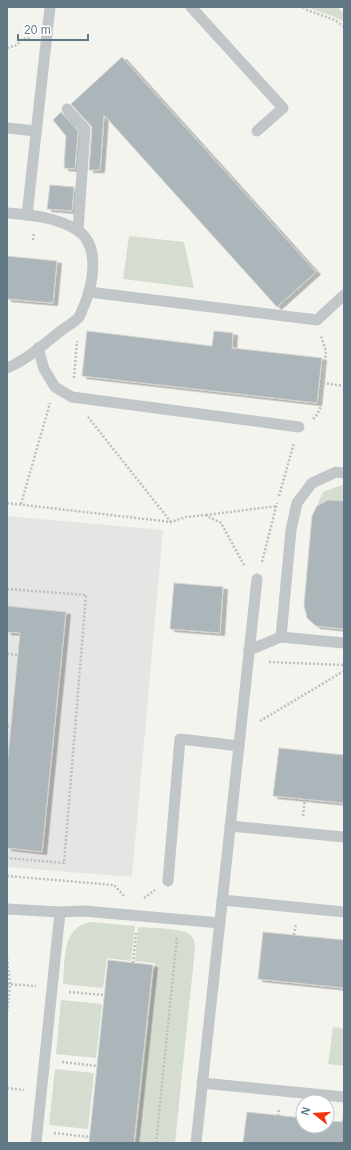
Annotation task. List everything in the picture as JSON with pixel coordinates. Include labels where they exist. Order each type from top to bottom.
[{"type":"lane","points":[[27,215],[50,7]]},
{"type":"lane","points":[[191,7],[283,108],[257,131]]},
{"type":"lane","points":[[67,109],[85,129],[78,231]]},
{"type":"lane","points":[[7,128],[36,131]]},
{"type":"lane","points":[[7,213],[35,215],[60,222],[78,231],[88,242],[93,257],[89,292],[79,317],[38,348],[9,364]]},
{"type":"lane","points":[[89,292],[316,320],[344,295]]},
{"type":"lane","points":[[38,348],[44,369],[55,387],[72,398],[299,427]]},
{"type":"lane","points":[[281,637],[291,530],[297,503],[312,482],[336,472],[344,473]]},
{"type":"lane","points":[[196,1143],[257,579]]},
{"type":"lane","points":[[248,655],[281,637],[344,643]]},
{"type":"lane","points":[[168,881],[180,739],[239,746]]},
{"type":"lane","points":[[230,826],[344,837]]},
{"type":"lane","points":[[222,900],[344,912]]},
{"type":"lane","points":[[7,909],[60,912],[135,910],[179,919],[220,923]]},
{"type":"lane","points":[[36,1143],[60,912]]},
{"type":"lane","points":[[202,1083],[344,1097]]},
{"type":"path","points":[[303,7],[307,10],[335,20],[344,27]]},
{"type":"path","points":[[7,48],[17,45],[22,39],[46,35]]},
{"type":"path","points":[[79,317],[72,398],[171,522]]},
{"type":"path","points":[[299,427],[309,422],[316,416],[320,407],[326,351],[316,320]]},
{"type":"path","points":[[323,383],[344,386]]},
{"type":"path","points":[[21,504],[55,387]]},
{"type":"path","points":[[7,503],[171,522],[186,517],[276,506]]},
{"type":"path","points":[[204,516],[221,523],[247,571],[257,579]]},
{"type":"path","points":[[7,589],[86,595],[64,863],[7,858]]},
{"type":"path","points":[[7,654],[18,655]]},
{"type":"path","points":[[248,655],[344,665]]},
{"type":"path","points":[[240,732],[344,671]]},
{"type":"path","points":[[7,726],[11,727]]},
{"type":"path","points":[[7,876],[114,885],[135,910],[168,881]]},
{"type":"path","points":[[156,1143],[179,919]]},
{"type":"path","points":[[133,963],[134,950]]},
{"type":"path","points":[[7,958],[9,984],[7,1014]]},
{"type":"path","points":[[9,984],[104,995]]},
{"type":"path","points":[[45,1060],[97,1066]]},
{"type":"path","points":[[343,1122],[344,1114]]},
{"type":"path","points":[[38,1131],[90,1137]]},
{"type":"shaded area","points":[[307,7],[337,7],[344,13],[344,22],[337,18]]},
{"type":"shaded area","points":[[129,236],[184,242],[194,288],[123,279]]},
{"type":"shaded area","points":[[344,485],[344,501],[328,500],[317,506],[323,492]]},
{"type":"shaded area","points":[[7,516],[163,530],[132,877],[7,867]]},
{"type":"shaded area","points":[[90,922],[135,926],[131,961],[107,958],[103,988],[63,984],[65,953],[69,938],[78,927]]},
{"type":"shaded area","points":[[138,927],[173,929],[185,932],[192,937],[195,944],[175,1143],[136,1143],[155,963],[135,961]]},
{"type":"shaded area","points":[[61,1000],[102,1004],[96,1058],[56,1054]]},
{"type":"shaded area","points":[[333,1027],[344,1029],[344,1066],[328,1064]]},
{"type":"shaded area","points":[[55,1069],[94,1073],[88,1129],[49,1125]]},
{"type":"building","points":[[122,57],[316,272],[277,307],[104,115],[100,170],[89,170],[92,127],[71,104]]},
{"type":"building","points":[[61,112],[78,131],[75,169],[64,168],[66,136],[53,120]]},
{"type":"building","points":[[50,185],[74,187],[72,211],[47,209]]},
{"type":"building","points":[[7,256],[57,261],[53,303],[7,299]]},
{"type":"building","points":[[87,331],[212,346],[214,331],[233,333],[232,348],[322,358],[317,403],[82,376]]},
{"type":"building","points":[[328,500],[344,501],[344,629],[316,626],[307,618],[304,605],[312,516],[317,506]]},
{"type":"building","points":[[174,583],[223,587],[220,633],[170,629]]},
{"type":"building","points":[[7,606],[66,612],[42,852],[7,848],[7,767],[20,633],[7,632]]},
{"type":"building","points":[[279,748],[344,755],[344,803],[273,796]]},
{"type":"building","points":[[263,932],[344,940],[344,988],[258,979]]},
{"type":"building","points":[[108,960],[153,965],[134,1143],[89,1143]]},
{"type":"building","points":[[247,1112],[295,1117],[295,1134],[335,1134],[335,1121],[344,1122],[344,1143],[243,1143]]}]
